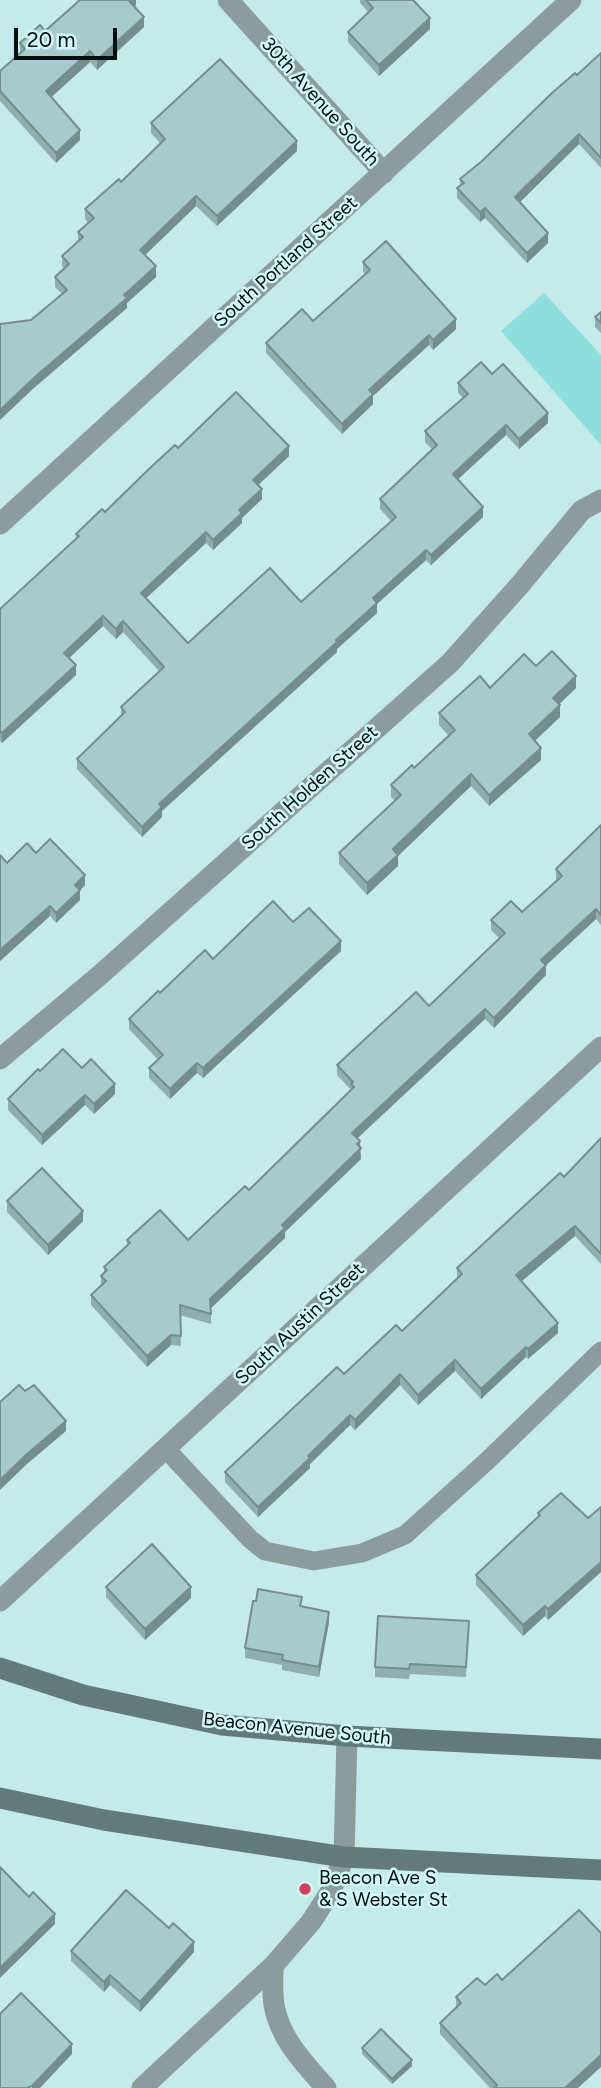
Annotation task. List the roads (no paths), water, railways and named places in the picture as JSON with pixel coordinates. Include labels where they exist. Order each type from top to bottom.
[{"type":"main road","name":"Beacon Avenue South","points":[[0,1668],[83,1695],[222,1725],[347,1736],[601,1749]]},
{"type":"main road","points":[[0,1798],[104,1820],[344,1857],[601,1870]]},
{"type":"street","name":"30th Avenue South","points":[[228,0],[384,173]]},
{"type":"street","name":"South Portland Street","points":[[0,524],[571,0]]},
{"type":"street","name":"South Holden Street","points":[[0,1059],[100,975],[450,663],[582,510],[601,500]]},
{"type":"street","name":"South Austin Street","points":[[0,1601],[601,1047]]},
{"type":"street","points":[[142,2088],[273,1966],[318,1912],[331,1891],[344,1857],[347,1736]]},
{"type":"street","points":[[273,1966],[274,2004],[281,2029],[298,2057],[327,2088]]},
{"type":"lane","points":[[165,1448],[250,1539],[265,1551],[314,1561],[362,1553],[405,1535],[601,1351]]},
{"type":"place","name":"Beacon Ave S & S Webster St","points":[[305,1889]]}]
